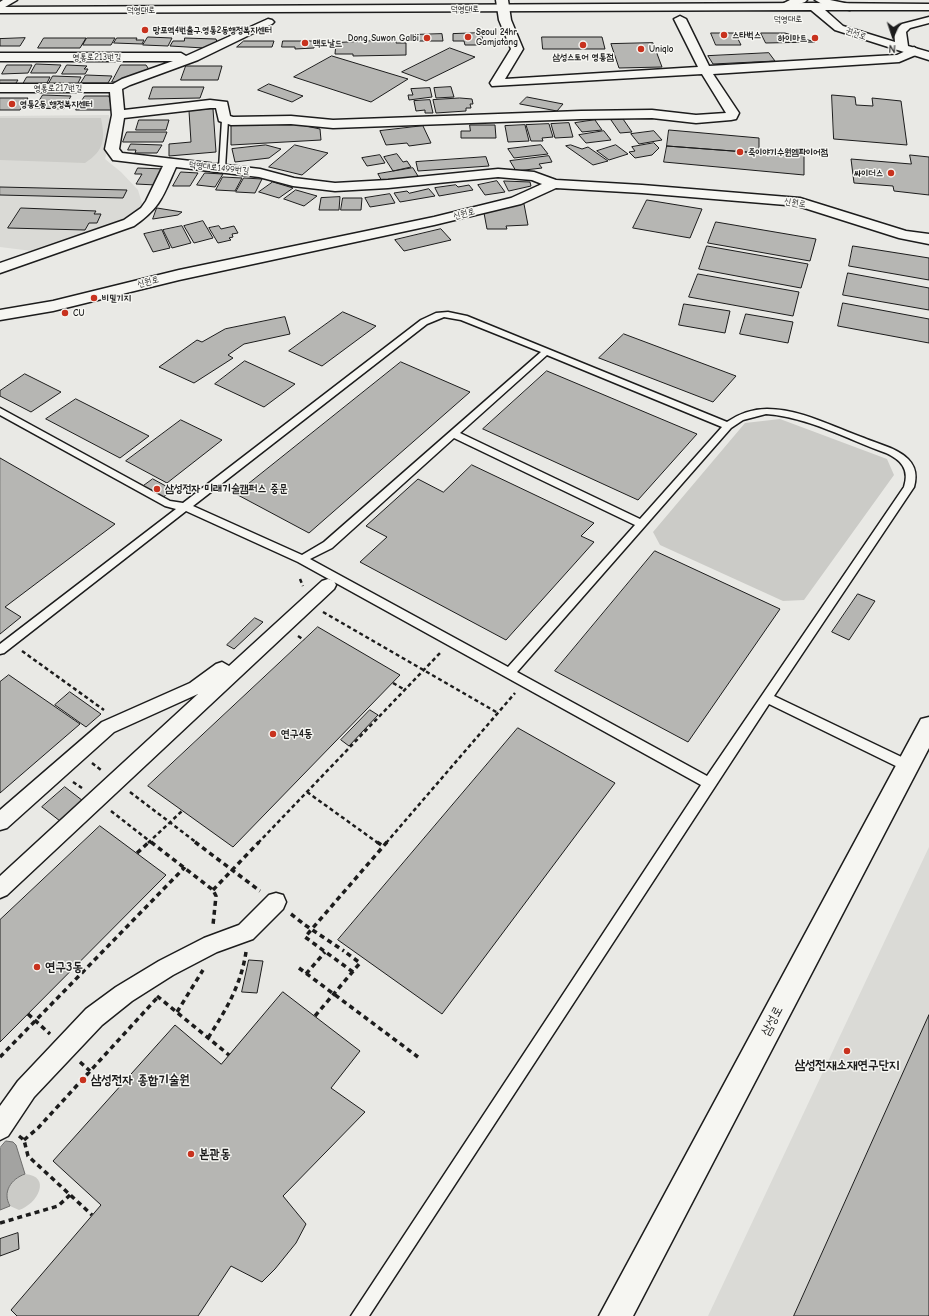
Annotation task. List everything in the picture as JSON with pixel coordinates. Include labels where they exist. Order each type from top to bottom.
[{"type":"street","points":[[0,7],[11,0]]},
{"type":"street","points":[[81,0],[158,2],[209,10]]},
{"type":"street","points":[[784,6],[801,0]]},
{"type":"street","name":"덕영대로","points":[[0,10],[501,12],[784,6],[817,3],[850,7],[929,7]]},
{"type":"street","name":"권선로","points":[[817,3],[827,19],[839,28],[854,34],[929,56]]},
{"type":"street","points":[[482,117],[496,83],[517,50],[501,12]]},
{"type":"street","name":"덕영대로","points":[[501,12],[521,20]]},
{"type":"street","points":[[900,18],[929,19]]},
{"type":"street","points":[[632,19],[742,19]]},
{"type":"street","points":[[118,115],[210,104],[222,105],[225,120],[292,120],[333,124],[482,117],[652,114],[696,119],[732,116],[733,113],[705,70],[680,19]]},
{"type":"street","name":"덕영대로","points":[[813,19],[849,19]]},
{"type":"street","points":[[496,83],[899,58],[908,49],[900,31],[906,26],[929,19]]},
{"type":"street","points":[[0,21],[53,21]]},
{"type":"street","points":[[116,88],[126,82],[194,57],[272,22],[244,22]]},
{"type":"street","name":"영통로213번길","points":[[0,57],[194,57]]},
{"type":"street","name":"영통로217번길","points":[[0,88],[116,88]]},
{"type":"street","name":"덕영대로1499번길","points":[[116,88],[118,115],[112,149],[118,157],[260,173],[294,182],[335,187],[388,184],[498,173],[534,176],[554,184]]},
{"type":"street","points":[[0,268],[130,223],[146,211],[153,202],[171,163]]},
{"type":"street","name":"신원로","points":[[0,315],[53,306],[178,275],[434,221],[516,201],[554,184],[642,189],[800,202],[904,235],[929,239]]},
{"type":"street","points":[[0,822],[100,733],[119,721],[187,693],[212,678],[324,582],[116,782],[0,889]]},
{"type":"street","name":"삼성로","points":[[615,1316],[929,726]]},
{"type":"street","points":[[2,1124],[26,1089],[94,1016],[166,968],[206,947],[246,932],[276,902]]},
{"type":"lane","points":[[222,168],[225,120]]},
{"type":"lane","points":[[0,650],[424,322],[435,316],[446,314],[458,316],[728,426]]},
{"type":"lane","points":[[302,559],[328,546],[546,352]]},
{"type":"lane","points":[[0,411],[168,504],[186,507],[302,559],[709,783]]},
{"type":"lane","points":[[359,1316],[709,783],[909,487],[912,474],[905,462],[896,454],[793,415],[772,412],[754,413],[739,418],[728,426],[509,673]]},
{"type":"lane","points":[[453,434],[641,524]]},
{"type":"lane","points":[[767,698],[908,766]]},
{"type":"path","points":[[330,616],[498,713]]},
{"type":"path","points":[[58,770],[213,890],[443,650]]},
{"type":"path","points":[[22,651],[119,721]]},
{"type":"path","points":[[392,682],[405,690]]},
{"type":"path","points":[[353,972],[305,937],[516,692]]},
{"type":"path","points":[[78,753],[305,925],[360,963],[315,1016]]},
{"type":"path","points":[[307,792],[383,846]]},
{"type":"path","points":[[137,853],[182,811]]},
{"type":"path","points":[[0,1057],[185,867]]},
{"type":"path","points":[[208,1038],[237,992],[244,968],[246,932]]},
{"type":"path","points":[[306,974],[325,952]]},
{"type":"path","points":[[299,968],[418,1057]]},
{"type":"path","points":[[142,983],[229,1055]]},
{"type":"path","points":[[24,1140],[38,1128],[158,996]]},
{"type":"path","points":[[28,1014],[50,1034]]},
{"type":"path","points":[[2,1124],[24,1140],[28,1156],[92,1215]]},
{"type":"path","points":[[0,1223],[58,1206],[70,1195]]},
{"type":"shaded area","points":[[109,115],[111,136],[105,159],[121,172],[138,190],[144,210],[105,229],[62,244],[32,251],[0,247],[0,116]]},
{"type":"shaded area","points":[[0,118],[101,118],[103,132],[102,144],[100,149],[92,158],[85,163],[0,160]]},
{"type":"shaded area","points":[[780,419],[887,459],[894,475],[804,600],[783,601],[660,545],[653,532],[745,423]]},
{"type":"shaded area","points":[[929,847],[929,1316],[708,1316]]},
{"type":"shaded area","points":[[6,1141],[13,1142],[16,1145],[25,1174],[16,1179],[9,1187],[7,1196],[10,1206],[0,1210],[0,1148]]},
{"type":"shaded area","points":[[25,1174],[33,1176],[38,1180],[40,1185],[39,1190],[32,1202],[19,1210],[10,1206],[7,1196],[9,1187],[12,1183],[20,1176]]},
{"type":"building","name":"Seoul 24hr Gamjatang","points":[[482,33],[483,45],[465,45],[464,41],[453,41],[453,34]]},
{"type":"building","points":[[711,33],[735,33],[741,45],[716,45]]},
{"type":"building","points":[[761,33],[785,33],[815,42],[766,43]]},
{"type":"building","name":"Dong Suwon Galbi","points":[[442,34],[443,41],[411,41],[411,35]]},
{"type":"building","points":[[148,37],[172,38],[168,46],[143,45]]},
{"type":"building","points":[[542,37],[602,37],[605,49],[543,49]]},
{"type":"building","points":[[25,38],[20,46],[0,46],[0,39]]},
{"type":"building","points":[[44,38],[86,38],[80,48],[38,48]]},
{"type":"building","points":[[87,38],[115,38],[111,45],[83,45]]},
{"type":"building","points":[[117,38],[137,38],[136,40],[144,40],[142,44],[114,43]]},
{"type":"building","points":[[185,38],[216,39],[217,42],[204,48],[170,46],[173,41],[184,41]]},
{"type":"building","points":[[396,40],[396,43],[406,43],[406,55],[353,56],[353,54],[335,54],[336,43]]},
{"type":"building","points":[[244,41],[274,41],[272,47],[237,47]]},
{"type":"building","points":[[283,41],[315,41],[314,48],[295,49],[295,47],[282,47]]},
{"type":"building","points":[[653,43],[662,67],[619,68],[611,44]]},
{"type":"building","points":[[450,48],[475,57],[426,81],[402,72]]},
{"type":"building","points":[[769,53],[775,61],[713,64],[708,56]]},
{"type":"building","points":[[332,56],[408,79],[371,102],[294,77]]},
{"type":"building","points":[[36,64],[61,65],[56,73],[31,73]]},
{"type":"building","points":[[7,65],[32,65],[28,73],[2,74]]},
{"type":"building","points":[[67,65],[87,66],[84,69],[88,69],[85,74],[62,74]]},
{"type":"building","points":[[121,65],[146,65],[150,71],[121,82],[112,82]]},
{"type":"building","points":[[186,66],[222,66],[218,80],[181,80]]},
{"type":"building","points":[[86,75],[112,76],[108,83],[81,83]]},
{"type":"building","points":[[53,76],[81,77],[77,85],[48,85]]},
{"type":"building","points":[[27,77],[50,77],[47,83],[23,84]]},
{"type":"building","points":[[0,80],[18,80],[14,86],[0,86]]},
{"type":"building","points":[[269,84],[303,96],[292,102],[258,90]]},
{"type":"building","points":[[153,87],[204,87],[200,98],[149,99]]},
{"type":"building","points":[[451,87],[454,97],[436,98],[434,88]]},
{"type":"building","points":[[430,88],[432,97],[409,100],[408,95],[413,95],[411,89]]},
{"type":"building","points":[[43,95],[71,96],[64,109],[35,108]]},
{"type":"building","points":[[832,95],[855,97],[856,105],[873,106],[872,98],[901,101],[907,145],[834,139]]},
{"type":"building","points":[[85,96],[109,96],[112,110],[76,110]]},
{"type":"building","points":[[527,97],[563,104],[557,111],[520,104]]},
{"type":"building","name":"영통2동 행정복지센터","points":[[0,98],[28,98],[20,110],[0,110]]},
{"type":"building","points":[[460,98],[472,99],[473,104],[470,104],[471,108],[466,108],[466,111],[436,113],[433,100]]},
{"type":"building","points":[[430,100],[433,113],[425,113],[425,110],[416,111],[414,101]]},
{"type":"building","points":[[213,109],[216,152],[169,156],[169,144],[191,142],[189,111]]},
{"type":"building","points":[[623,119],[632,132],[620,133],[611,120]]},
{"type":"building","points":[[139,120],[169,120],[166,130],[136,130]]},
{"type":"building","points":[[595,120],[602,130],[582,132],[575,123]]},
{"type":"building","points":[[287,122],[320,129],[321,140],[231,145],[231,125]]},
{"type":"building","points":[[569,123],[573,137],[555,138],[551,124]]},
{"type":"building","points":[[549,124],[553,137],[542,138],[543,141],[531,141],[526,125]]},
{"type":"building","points":[[470,125],[495,125],[496,138],[461,138],[461,131],[470,131]]},
{"type":"building","points":[[525,125],[529,141],[508,142],[505,126]]},
{"type":"building","points":[[423,126],[431,143],[409,146],[407,143],[386,145],[380,131]]},
{"type":"building","points":[[669,130],[759,138],[759,153],[667,146]]},
{"type":"building","points":[[604,131],[611,140],[586,143],[579,135]]},
{"type":"building","points":[[654,131],[662,140],[639,144],[631,134]]},
{"type":"building","points":[[127,132],[167,132],[163,142],[123,142]]},
{"type":"building","points":[[654,143],[659,148],[652,155],[635,158],[629,152],[635,151],[632,147]]},
{"type":"building","points":[[131,144],[162,145],[157,153],[135,153],[136,150],[128,150]]},
{"type":"building","points":[[266,145],[281,149],[269,158],[235,162],[232,149]]},
{"type":"building","points":[[295,145],[328,153],[302,175],[269,167]]},
{"type":"building","points":[[541,145],[548,154],[514,158],[508,149]]},
{"type":"building","points":[[571,145],[582,149],[588,147],[608,161],[593,165],[566,146]]},
{"type":"building","points":[[616,145],[628,154],[609,160],[597,151]]},
{"type":"building","points":[[667,146],[759,153],[759,149],[804,153],[804,175],[664,162]]},
{"type":"building","points":[[397,154],[403,162],[407,161],[411,167],[393,171],[384,157]]},
{"type":"building","points":[[380,155],[385,163],[367,166],[362,158]]},
{"type":"building","name":"싸이더스","points":[[910,155],[929,157],[929,195],[894,191],[893,186],[854,183],[851,159],[911,164]]},
{"type":"building","points":[[549,156],[552,162],[539,164],[542,168],[516,171],[510,161]]},
{"type":"building","points":[[486,157],[489,166],[418,171],[416,162]]},
{"type":"building","points":[[138,168],[164,169],[156,185],[136,184],[142,174],[135,174]]},
{"type":"building","points":[[413,168],[418,176],[383,183],[378,174]]},
{"type":"building","points":[[181,172],[198,173],[190,186],[173,186]]},
{"type":"building","points":[[205,173],[223,174],[215,187],[197,185]]},
{"type":"building","points":[[223,177],[242,178],[235,191],[216,190]]},
{"type":"building","points":[[244,178],[262,179],[255,193],[236,192]]},
{"type":"building","points":[[497,181],[505,192],[485,195],[478,185]]},
{"type":"building","points":[[504,181],[530,182],[531,186],[509,191]]},
{"type":"building","points":[[273,182],[293,188],[279,198],[259,192]]},
{"type":"building","points":[[456,185],[458,187],[469,185],[473,190],[439,196],[435,188]]},
{"type":"building","points":[[0,187],[127,190],[123,198],[0,195]]},
{"type":"building","points":[[429,189],[435,196],[400,202],[394,193],[407,191],[409,193]]},
{"type":"building","points":[[296,190],[317,196],[304,206],[284,199]]},
{"type":"building","points":[[390,194],[395,203],[370,207],[365,198]]},
{"type":"building","points":[[340,197],[339,210],[319,210],[321,198]]},
{"type":"building","points":[[343,198],[362,198],[361,210],[341,210]]},
{"type":"building","points":[[647,200],[702,209],[690,238],[633,228]]},
{"type":"building","points":[[524,204],[528,225],[506,226],[507,229],[487,229],[484,213]]},
{"type":"building","points":[[21,208],[96,211],[94,214],[101,214],[97,223],[89,223],[85,230],[8,228]]},
{"type":"building","points":[[157,208],[182,212],[178,215],[153,219]]},
{"type":"building","points":[[203,221],[213,238],[194,243],[184,226]]},
{"type":"building","points":[[716,222],[816,239],[810,261],[708,243]]},
{"type":"building","points":[[182,226],[191,243],[172,248],[163,230]]},
{"type":"building","points":[[219,226],[221,229],[234,226],[238,233],[232,234],[233,237],[229,238],[231,240],[218,243],[209,228]]},
{"type":"building","points":[[441,229],[451,240],[404,251],[395,240]]},
{"type":"building","points":[[162,230],[170,248],[153,252],[144,234]]},
{"type":"building","points":[[707,246],[808,264],[801,288],[699,269]]},
{"type":"building","points":[[853,246],[929,258],[929,280],[849,266]]},
{"type":"building","points":[[848,273],[929,288],[929,310],[843,295]]},
{"type":"building","points":[[698,274],[799,292],[793,316],[689,297]]},
{"type":"building","points":[[843,303],[929,319],[929,343],[838,326]]},
{"type":"building","points":[[684,304],[730,311],[725,333],[679,325]]},
{"type":"building","points":[[343,312],[376,326],[322,366],[289,351]]},
{"type":"building","points":[[746,314],[793,322],[788,343],[740,334]]},
{"type":"building","points":[[285,317],[290,334],[244,344],[228,355],[233,358],[194,383],[159,367],[197,340],[202,342],[225,329]]},
{"type":"building","points":[[624,334],[736,376],[713,402],[599,358]]},
{"type":"building","points":[[245,361],[295,384],[264,407],[215,384]]},
{"type":"building","points":[[401,362],[470,392],[309,533],[236,494]]},
{"type":"building","points":[[547,371],[697,434],[638,500],[483,429]]},
{"type":"building","points":[[25,374],[61,392],[31,412],[0,396],[0,391]]},
{"type":"building","points":[[76,399],[149,436],[120,458],[46,419]]},
{"type":"building","points":[[181,420],[222,440],[167,483],[126,461]]},
{"type":"building","points":[[0,458],[115,524],[5,607],[21,617],[0,634]]},
{"type":"building","points":[[472,465],[594,523],[581,536],[594,542],[506,640],[360,562],[387,537],[366,526],[418,479],[443,492]]},
{"type":"building","name":"삼성전자 미래기술캠퍼스 중문","points":[[153,479],[173,490],[162,498],[142,487]]},
{"type":"building","points":[[655,551],[780,609],[688,742],[555,671]]},
{"type":"building","points":[[858,594],[875,601],[849,640],[832,632]]},
{"type":"building","points":[[255,618],[263,622],[234,649],[227,645]]},
{"type":"building","name":"연구4동","points":[[318,627],[400,675],[233,847],[148,786]]},
{"type":"building","points":[[9,675],[80,724],[0,793],[0,682]]},
{"type":"building","points":[[70,692],[101,714],[86,727],[55,705]]},
{"type":"building","points":[[370,710],[378,715],[349,746],[341,740]]},
{"type":"building","points":[[518,728],[615,783],[442,1014],[338,940]]},
{"type":"building","points":[[65,787],[83,801],[60,821],[42,807]]},
{"type":"building","name":"연구3동","points":[[100,826],[166,875],[0,1042],[0,920]]},
{"type":"building","points":[[249,960],[263,961],[257,993],[242,992]]},
{"type":"building","name":"본관동","points":[[283,992],[360,1051],[331,1088],[365,1112],[283,1196],[306,1224],[296,1243],[275,1269],[262,1282],[231,1266],[198,1316],[17,1316],[11,1310],[101,1205],[53,1161],[175,1025],[221,1064]]},
{"type":"building","points":[[929,1015],[929,1316],[794,1316]]},
{"type":"building","points":[[18,1233],[19,1249],[0,1256],[0,1239]]},
{"type":"place","name":"망포역4번출구.영통2동행정복지센터","points":[[145,30]]},
{"type":"place","name":"스타벅스","points":[[724,35]]},
{"type":"place","name":"Seoul 24hr Gamjatang","points":[[468,37]]},
{"type":"place","name":"Dong Suwon Galbi","points":[[427,38]]},
{"type":"place","name":"하이마트","points":[[815,38]]},
{"type":"place","name":"맥도날드","points":[[305,43]]},
{"type":"place","name":"삼성스토어 영통점","points":[[583,45]]},
{"type":"place","name":"Uniqlo","points":[[641,49]]},
{"type":"place","name":"영통2동 행정복지센터","points":[[12,104]]},
{"type":"place","name":"죽이야기수원엠파이어점","points":[[740,152]]},
{"type":"place","name":"싸이더스","points":[[891,173]]},
{"type":"place","name":"비밀기지","points":[[94,298]]},
{"type":"place","name":"CU","points":[[65,313]]},
{"type":"place","name":"삼성전자 미래기술캠퍼스 중문","points":[[157,489]]},
{"type":"place","name":"연구4동","points":[[273,734]]},
{"type":"place","name":"연구3동","points":[[37,967]]},
{"type":"place","name":"삼성전재소재연구단지","points":[[847,1051]]},
{"type":"place","name":"삼성전자 종합기술원","points":[[83,1080]]},
{"type":"place","name":"본관동","points":[[191,1154]]}]
